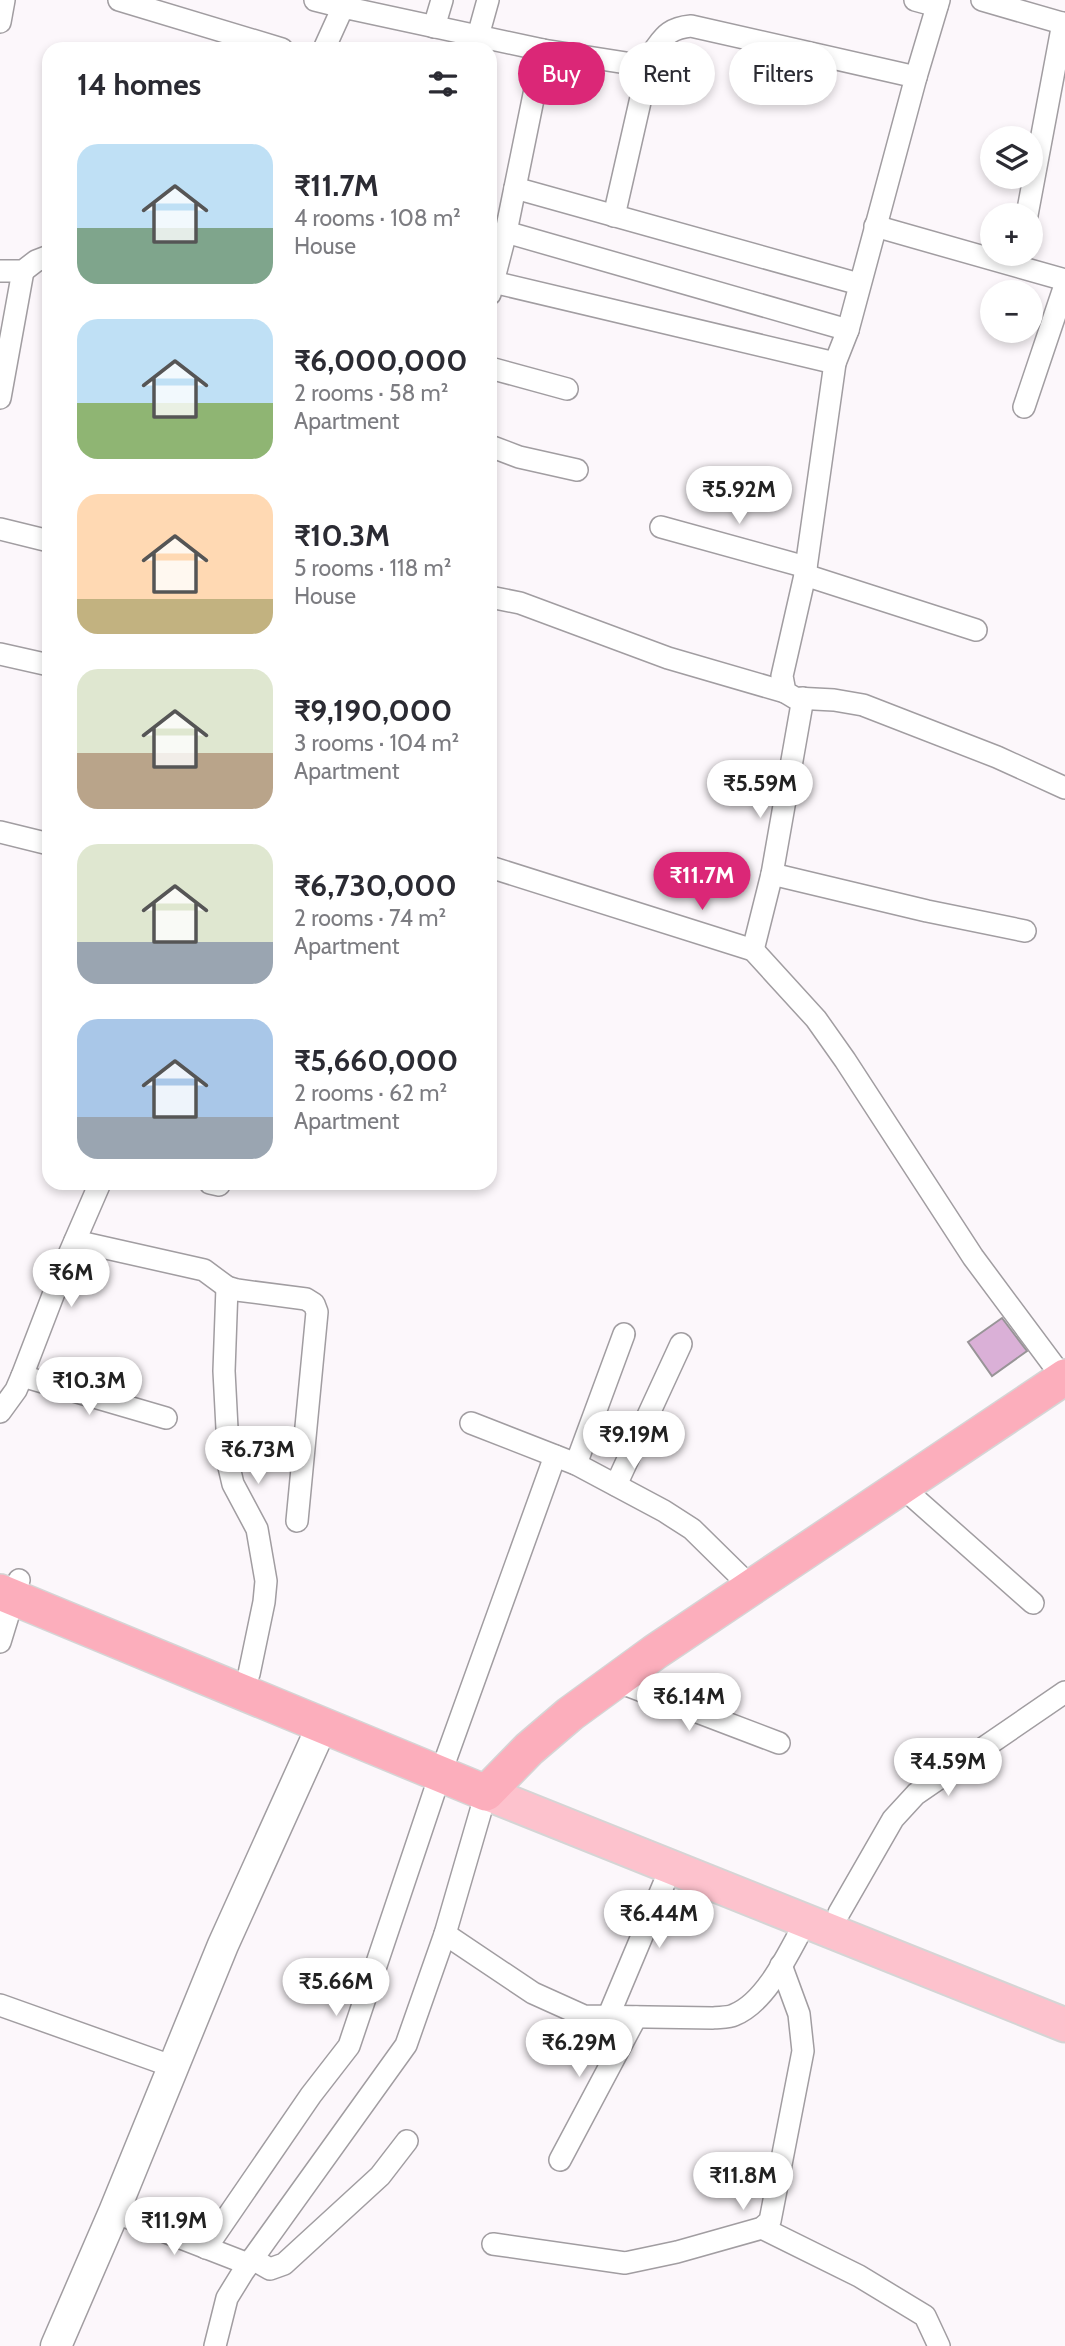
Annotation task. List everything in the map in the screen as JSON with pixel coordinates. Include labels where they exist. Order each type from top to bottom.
[{"type":"highway","points":[[8,1585],[249,1674],[493,1786],[529,1749],[570,1714],[655,1652],[1064,1377]]},
{"type":"highway","points":[[8,1585],[322,1726],[443,1765]]},
{"type":"main road","points":[[56,2346],[223,1945],[322,1726]]},
{"type":"main road","points":[[493,1786],[671,1867],[1065,2025]]},
{"type":"main road","points":[[493,1786],[839,1913],[1065,2006]]},
{"type":"street","points":[[0,22],[4,0]]},
{"type":"street","points":[[120,0],[259,42]]},
{"type":"street","points":[[315,0],[343,7],[372,7],[434,27],[518,45]]},
{"type":"street","points":[[434,27],[442,0]]},
{"type":"street","points":[[478,36],[488,0]]},
{"type":"street","points":[[753,950],[772,874],[794,695],[782,676],[806,571],[835,363],[848,330],[938,3],[915,0]]},
{"type":"street","points":[[982,0],[1064,24],[1029,203]]},
{"type":"street","points":[[327,42],[343,7]]},
{"type":"street","points":[[660,42],[667,32],[677,27],[691,26],[916,77]]},
{"type":"street","points":[[497,266],[532,105]]},
{"type":"street","points":[[614,216],[639,105]]},
{"type":"street","points":[[515,188],[859,284]]},
{"type":"street","points":[[875,226],[980,251]]},
{"type":"street","points":[[506,232],[848,330]]},
{"type":"street","points":[[0,271],[23,271],[42,259]]},
{"type":"street","points":[[1024,407],[1065,283],[1031,266]]},
{"type":"street","points":[[0,398],[23,271]]},
{"type":"street","points":[[497,289],[835,363]]},
{"type":"street","points":[[497,370],[567,389]]},
{"type":"street","points":[[497,449],[519,457],[577,470]]},
{"type":"street","points":[[661,527],[806,571],[976,630]]},
{"type":"street","points":[[0,529],[42,539]]},
{"type":"street","points":[[497,598],[520,603],[668,658],[794,695],[863,705],[997,757],[1065,788]]},
{"type":"street","points":[[0,654],[42,663]]},
{"type":"street","points":[[0,832],[42,842]]},
{"type":"street","points":[[497,869],[753,950],[816,1019],[973,1257],[1064,1377]]},
{"type":"street","points":[[772,874],[1025,931]]},
{"type":"street","points":[[3,1401],[22,1376],[97,1190]]},
{"type":"street","points":[[75,1241],[204,1270],[227,1287],[306,1300],[314,1304],[317,1312],[297,1521]]},
{"type":"street","points":[[227,1287],[224,1370],[229,1467],[233,1484],[257,1529],[266,1581],[249,1674]]},
{"type":"street","points":[[576,1464],[624,1334]]},
{"type":"street","points":[[616,1485],[681,1344]]},
{"type":"street","points":[[22,1376],[166,1418]]},
{"type":"street","points":[[471,1423],[576,1464],[664,1511],[692,1529],[752,1588]]},
{"type":"street","points":[[206,2248],[311,2095],[349,2046],[443,1765],[555,1456]]},
{"type":"street","points":[[902,1487],[1033,1603]]},
{"type":"street","points":[[0,1642],[8,1585]]},
{"type":"street","points":[[616,1681],[779,1743]]},
{"type":"street","points":[[839,1913],[893,1819],[916,1794],[1065,1692]]},
{"type":"street","points":[[215,2346],[227,2298],[406,2045],[493,1786]]},
{"type":"street","points":[[608,2017],[671,1867]]},
{"type":"street","points":[[445,1934],[533,1993],[584,2016],[713,2018],[734,2015],[749,2006],[773,1980],[806,1921]]},
{"type":"street","points":[[493,2244],[625,2263],[677,2252],[762,2228],[770,2221],[803,2051],[799,2014],[781,1965]]},
{"type":"street","points":[[0,2005],[174,2067]]},
{"type":"street","points":[[560,2160],[636,2017]]},
{"type":"street","points":[[114,2212],[206,2248],[270,2269],[284,2264],[380,2176],[407,2141]]},
{"type":"street","points":[[762,2228],[859,2276],[925,2316],[939,2346]]},
{"type":"building","points":[[1002,1318],[1027,1351],[992,1376],[968,1342]]}]
